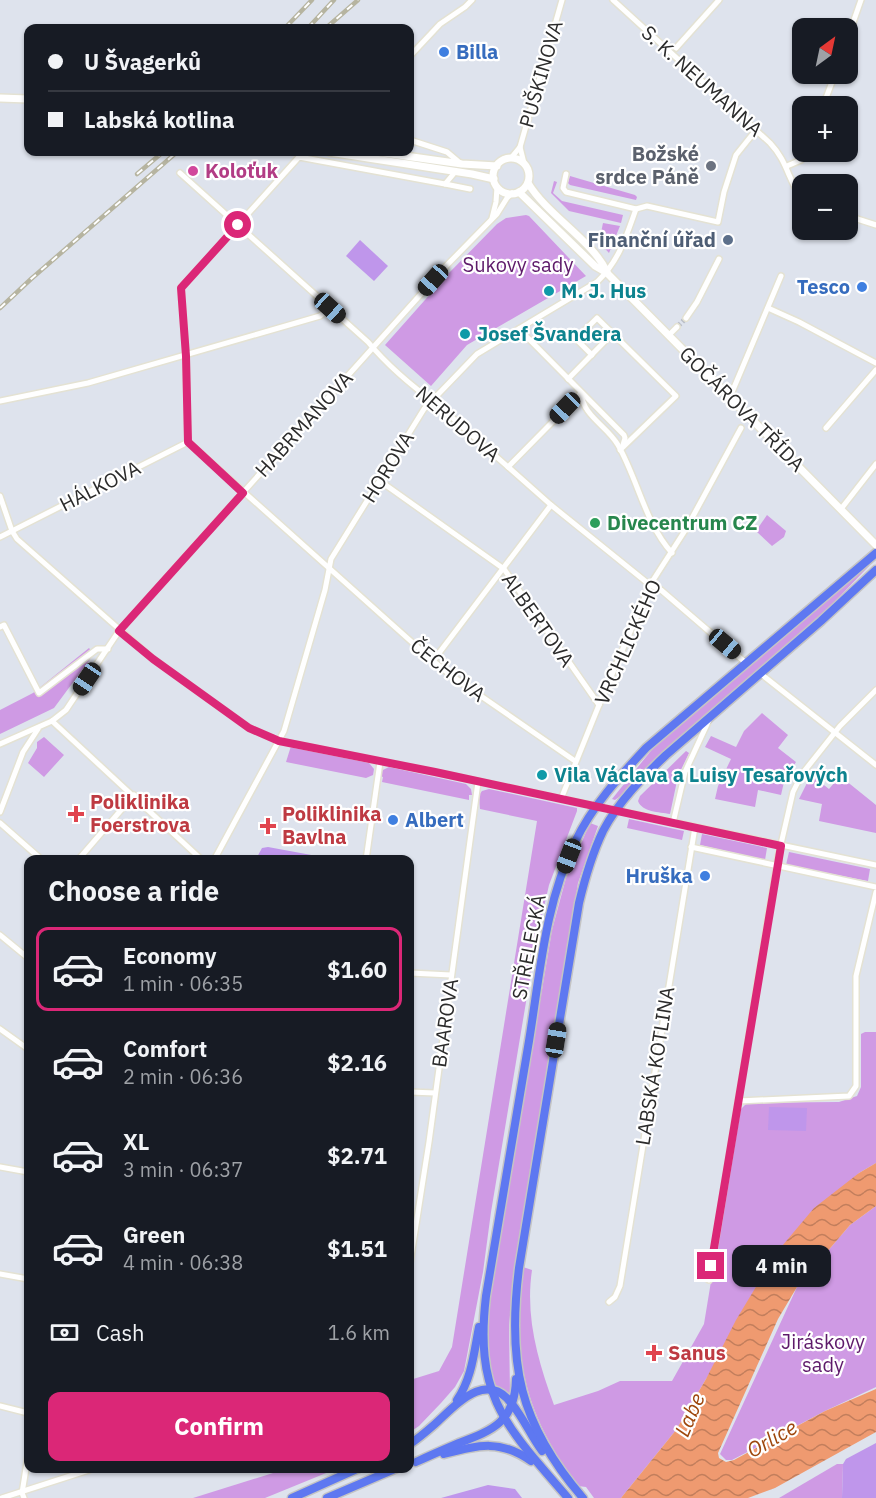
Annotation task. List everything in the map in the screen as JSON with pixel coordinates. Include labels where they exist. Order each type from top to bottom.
[{"type":"main road","name":"STŘELECKÁ","points":[[448,1412],[466,1383],[486,1296],[548,925],[574,843],[595,807],[646,748],[876,553]]},
{"type":"main road","name":"STŘELECKÁ","points":[[568,1481],[542,1442],[520,1386],[514,1346],[515,1307],[519,1268],[579,903],[589,865],[604,830],[616,811],[653,768],[876,570]]},
{"type":"main road","name":"STŘELECKÁ","points":[[486,1296],[483,1347],[485,1369],[491,1391],[504,1419],[556,1484]]},
{"type":"main road","points":[[414,1463],[486,1432],[504,1419],[512,1404],[515,1388],[514,1346]]},
{"type":"main road","points":[[414,1441],[469,1394],[480,1390],[500,1394],[512,1404],[540,1448],[583,1498]]},
{"type":"main road","points":[[414,1463],[468,1448],[498,1446],[524,1456],[556,1484],[568,1498]]},
{"type":"main road","points":[[292,1498],[348,1473]]},
{"type":"main road","points":[[327,1498],[386,1473]]},
{"type":"street","points":[[414,52],[440,24],[472,0]]},
{"type":"street","name":"PUŠKINOVA","points":[[511,158],[520,147],[562,0]]},
{"type":"street","name":"S. K. NEUMANNA","points":[[613,0],[777,150],[792,178]]},
{"type":"street","points":[[676,48],[719,0]]},
{"type":"street","points":[[855,18],[861,0]]},
{"type":"street","points":[[0,98],[24,99]]},
{"type":"street","points":[[566,174],[563,188],[566,192],[636,209],[647,206],[718,222],[724,192],[736,155],[756,130]]},
{"type":"street","points":[[414,141],[447,152],[462,164]]},
{"type":"street","name":"PUŠKINOVA","points":[[520,147],[524,163]]},
{"type":"street","points":[[362,156],[456,171],[496,183],[504,192],[516,193],[528,183],[529,174],[524,163],[511,158],[504,159],[496,166],[462,164],[407,156]]},
{"type":"street","points":[[188,442],[186,356],[181,288],[299,158],[470,189]]},
{"type":"street","points":[[787,166],[796,162]]},
{"type":"street","points":[[492,218],[496,202],[496,166]]},
{"type":"street","points":[[445,184],[456,171]]},
{"type":"street","name":"NERUDOVA","points":[[180,173],[432,401],[551,505],[650,585],[661,591],[746,663]]},
{"type":"street","name":"GOČÁROVA TŘÍDA","points":[[528,183],[571,231],[602,261],[607,273]]},
{"type":"street","name":"GOČÁROVA TŘÍDA","points":[[516,193],[595,266],[607,273],[876,545]]},
{"type":"street","name":"HABRMANOVA","points":[[52,721],[66,710],[119,631],[372,347],[497,214],[507,198],[516,193]]},
{"type":"street","points":[[607,273],[620,254],[636,209]]},
{"type":"street","points":[[858,219],[876,225]]},
{"type":"street","points":[[686,318],[719,260]]},
{"type":"street","name":"HOROVA","points":[[217,855],[285,731],[332,558],[424,409],[477,354],[596,284],[607,273]]},
{"type":"street","points":[[730,397],[781,276]]},
{"type":"street","points":[[0,401],[88,383],[186,356],[320,316],[330,308]]},
{"type":"street","points":[[768,308],[876,363]]},
{"type":"street","points":[[592,355],[576,339],[597,318],[676,396],[621,450]]},
{"type":"street","points":[[669,335],[677,327]]},
{"type":"street","points":[[519,329],[624,435],[625,441],[621,450]]},
{"type":"street","points":[[568,379],[613,333]]},
{"type":"street","points":[[826,428],[876,370]]},
{"type":"street","points":[[580,393],[584,407],[621,450],[658,536],[672,553]]},
{"type":"street","points":[[508,467],[580,393]]},
{"type":"street","name":"VRCHLICKÉHO","points":[[561,799],[598,705],[650,585],[672,553],[741,428]]},
{"type":"street","name":"ČECHOVA","points":[[188,442],[433,661],[576,761]]},
{"type":"street","name":"HÁLKOVA","points":[[0,537],[188,442]]},
{"type":"street","points":[[841,509],[876,464]]},
{"type":"street","name":"ALBERTOVA","points":[[380,481],[504,569],[598,705]]},
{"type":"street","points":[[0,496],[17,539],[119,631],[153,659],[249,728],[279,741],[876,866]]},
{"type":"street","points":[[433,661],[551,505]]},
{"type":"street","points":[[0,627],[4,625],[39,693],[97,649],[108,649]]},
{"type":"street","points":[[761,674],[876,765]]},
{"type":"street","points":[[709,1280],[781,846],[796,784],[835,732],[876,690]]},
{"type":"street","name":"STŘELECKÁ","points":[[673,823],[685,772],[710,717]]},
{"type":"street","points":[[0,744],[52,721],[197,855]]},
{"type":"street","points":[[0,812],[23,752],[39,727]]},
{"type":"street","points":[[367,855],[380,762]]},
{"type":"street","name":"BAAROVA","points":[[414,1238],[478,782]]},
{"type":"street","points":[[82,855],[134,795]]},
{"type":"street","points":[[0,823],[36,855]]},
{"type":"street","name":"LABSKÁ KOTLINA","points":[[609,1302],[615,1297],[620,1286],[695,827]]},
{"type":"street","points":[[691,847],[876,887]]},
{"type":"street","points":[[739,1101],[849,1096],[854,1091],[856,1086],[856,976],[876,892]]},
{"type":"street","points":[[0,935],[24,955]]},
{"type":"street","points":[[414,973],[451,975]]},
{"type":"street","points":[[0,1029],[24,1046]]},
{"type":"street","points":[[414,1092],[435,1093]]},
{"type":"street","points":[[0,1167],[24,1171]]},
{"type":"street","points":[[0,1274],[24,1278]]},
{"type":"street","points":[[0,1406],[24,1412]]},
{"type":"street","points":[[23,1495],[26,1473]]},
{"type":"street","points":[[2,1498],[23,1495],[39,1485],[79,1473]]},
{"type":"green space","points":[[570,176],[635,195],[636,200],[570,185],[568,183]]},
{"type":"green space","points":[[554,181],[557,182],[553,193],[562,201],[623,215],[621,223],[569,211],[551,193]]},
{"type":"green space","name":"Sukovy sady","points":[[526,215],[586,276],[467,345],[431,386],[385,345],[448,274],[497,224],[506,218]]},
{"type":"green space","points":[[603,223],[620,226],[609,253],[599,242]]},
{"type":"green space","points":[[767,515],[786,531],[784,537],[772,546],[756,531]]},
{"type":"green space","points":[[868,565],[819,618],[623,794],[615,800],[612,799],[654,747]]},
{"type":"green space","points":[[89,648],[94,654],[54,708],[0,734],[0,710],[33,693]]},
{"type":"green space","points":[[762,713],[788,735],[778,748],[796,762],[784,782],[781,795],[758,790],[755,807],[715,799],[718,786],[731,759],[705,747],[711,736],[736,747],[744,731]]},
{"type":"green space","points":[[44,737],[64,755],[44,777],[28,763],[37,748],[37,742]]},
{"type":"green space","points":[[291,746],[369,763],[374,769],[373,775],[366,778],[286,762]]},
{"type":"green space","points":[[686,751],[689,753],[678,776],[670,814],[651,811],[640,805],[638,801],[640,796]]},
{"type":"green space","points":[[389,767],[466,784],[471,789],[472,795],[469,795],[469,800],[382,782],[381,771]]},
{"type":"green space","points":[[811,775],[829,789],[840,776],[876,805],[876,833],[819,821],[822,804],[799,799]]},
{"type":"green space","points":[[489,789],[577,808],[577,811],[549,885],[536,942],[483,1272],[464,1371],[455,1387],[414,1429],[414,1379],[439,1371],[452,1347],[537,821],[480,809],[479,795],[482,791]]},
{"type":"green space","points":[[629,819],[684,831],[682,840],[627,828]]},
{"type":"green space","points":[[590,823],[598,826],[578,883],[515,1266],[509,1325],[510,1394],[495,1387],[493,1381],[487,1337],[489,1306],[552,930],[566,878]]},
{"type":"green space","points":[[702,834],[767,848],[765,860],[700,845]]},
{"type":"green space","points":[[789,852],[870,869],[868,881],[786,865]]},
{"type":"green space","points":[[876,1032],[876,1163],[859,1173],[706,1379],[676,1430],[621,1498],[594,1498],[586,1487],[578,1486],[545,1434],[526,1383],[519,1329],[523,1267],[532,1270],[530,1305],[534,1339],[554,1405],[598,1391],[620,1381],[672,1381],[704,1324],[739,1111],[747,1103],[839,1102],[857,1096],[861,1087],[861,1034]]},
{"type":"green space","name":"Jiráskovy sady","points":[[876,1206],[876,1387],[732,1460],[726,1460],[720,1454],[797,1287],[850,1225]]},
{"type":"green space","points":[[837,1464],[843,1464],[842,1498],[779,1498]]},
{"type":"green space","points":[[273,1473],[326,1473],[265,1498],[193,1498]]},
{"type":"shaded area","points":[[360,240],[388,266],[374,281],[346,256]]},
{"type":"shaded area","points":[[268,847],[311,855],[258,855],[262,848]]},
{"type":"shaded area","points":[[769,1107],[807,1108],[806,1131],[768,1130]]},
{"type":"shaded area","points":[[876,1443],[876,1498],[842,1498],[843,1464],[846,1459]]},
{"type":"shaded area","points":[[488,1485],[515,1489],[522,1498],[441,1498]]},
{"type":"water","name":"Labe","points":[[876,1163],[876,1206],[850,1225],[797,1287],[778,1319],[718,1453],[719,1458],[726,1462],[734,1460],[825,1411],[876,1389],[876,1432],[775,1488],[748,1498],[621,1498],[676,1430],[706,1379],[736,1320],[777,1252],[814,1208],[859,1173]]},
{"type":"tunnel","points":[[677,327],[686,318]]},
{"type":"railway","points":[[289,24],[312,0]]},
{"type":"railway","points":[[312,24],[334,0]]},
{"type":"railway","points":[[331,24],[358,0]]},
{"type":"railway","points":[[137,174],[158,156]]},
{"type":"railway","points":[[0,308],[172,156]]},
{"type":"place","name":"Billa","points":[[444,52]]},
{"type":"place","name":"Božské srdce Páně","points":[[711,166]]},
{"type":"place","name":"Koloťuk","points":[[193,171]]},
{"type":"place","name":"Finanční úřad","points":[[728,240]]},
{"type":"place","name":"Tesco","points":[[862,287]]},
{"type":"place","name":"M. J. Hus","points":[[549,291]]},
{"type":"place","name":"Josef Švandera","points":[[465,334]]},
{"type":"place","name":"Divecentrum CZ","points":[[595,523]]},
{"type":"place","name":"Vila Václava a Luisy Tesařových","points":[[542,775]]},
{"type":"place","name":"Poliklinika Foerstrova","points":[[76,814]]},
{"type":"place","name":"Albert","points":[[393,820]]},
{"type":"place","name":"Poliklinika Bavlna","points":[[268,826]]},
{"type":"place","name":"Hruška","points":[[705,876]]},
{"type":"place","name":"Sanus","points":[[654,1353]]},
{"type":"route","points":[[238,225],[181,288],[186,356],[188,442],[243,493],[119,631],[153,659],[249,728],[279,741],[781,846],[711,1266]]},
{"type":"water label","name":"Orlice","points":[[772,1439]]}]
